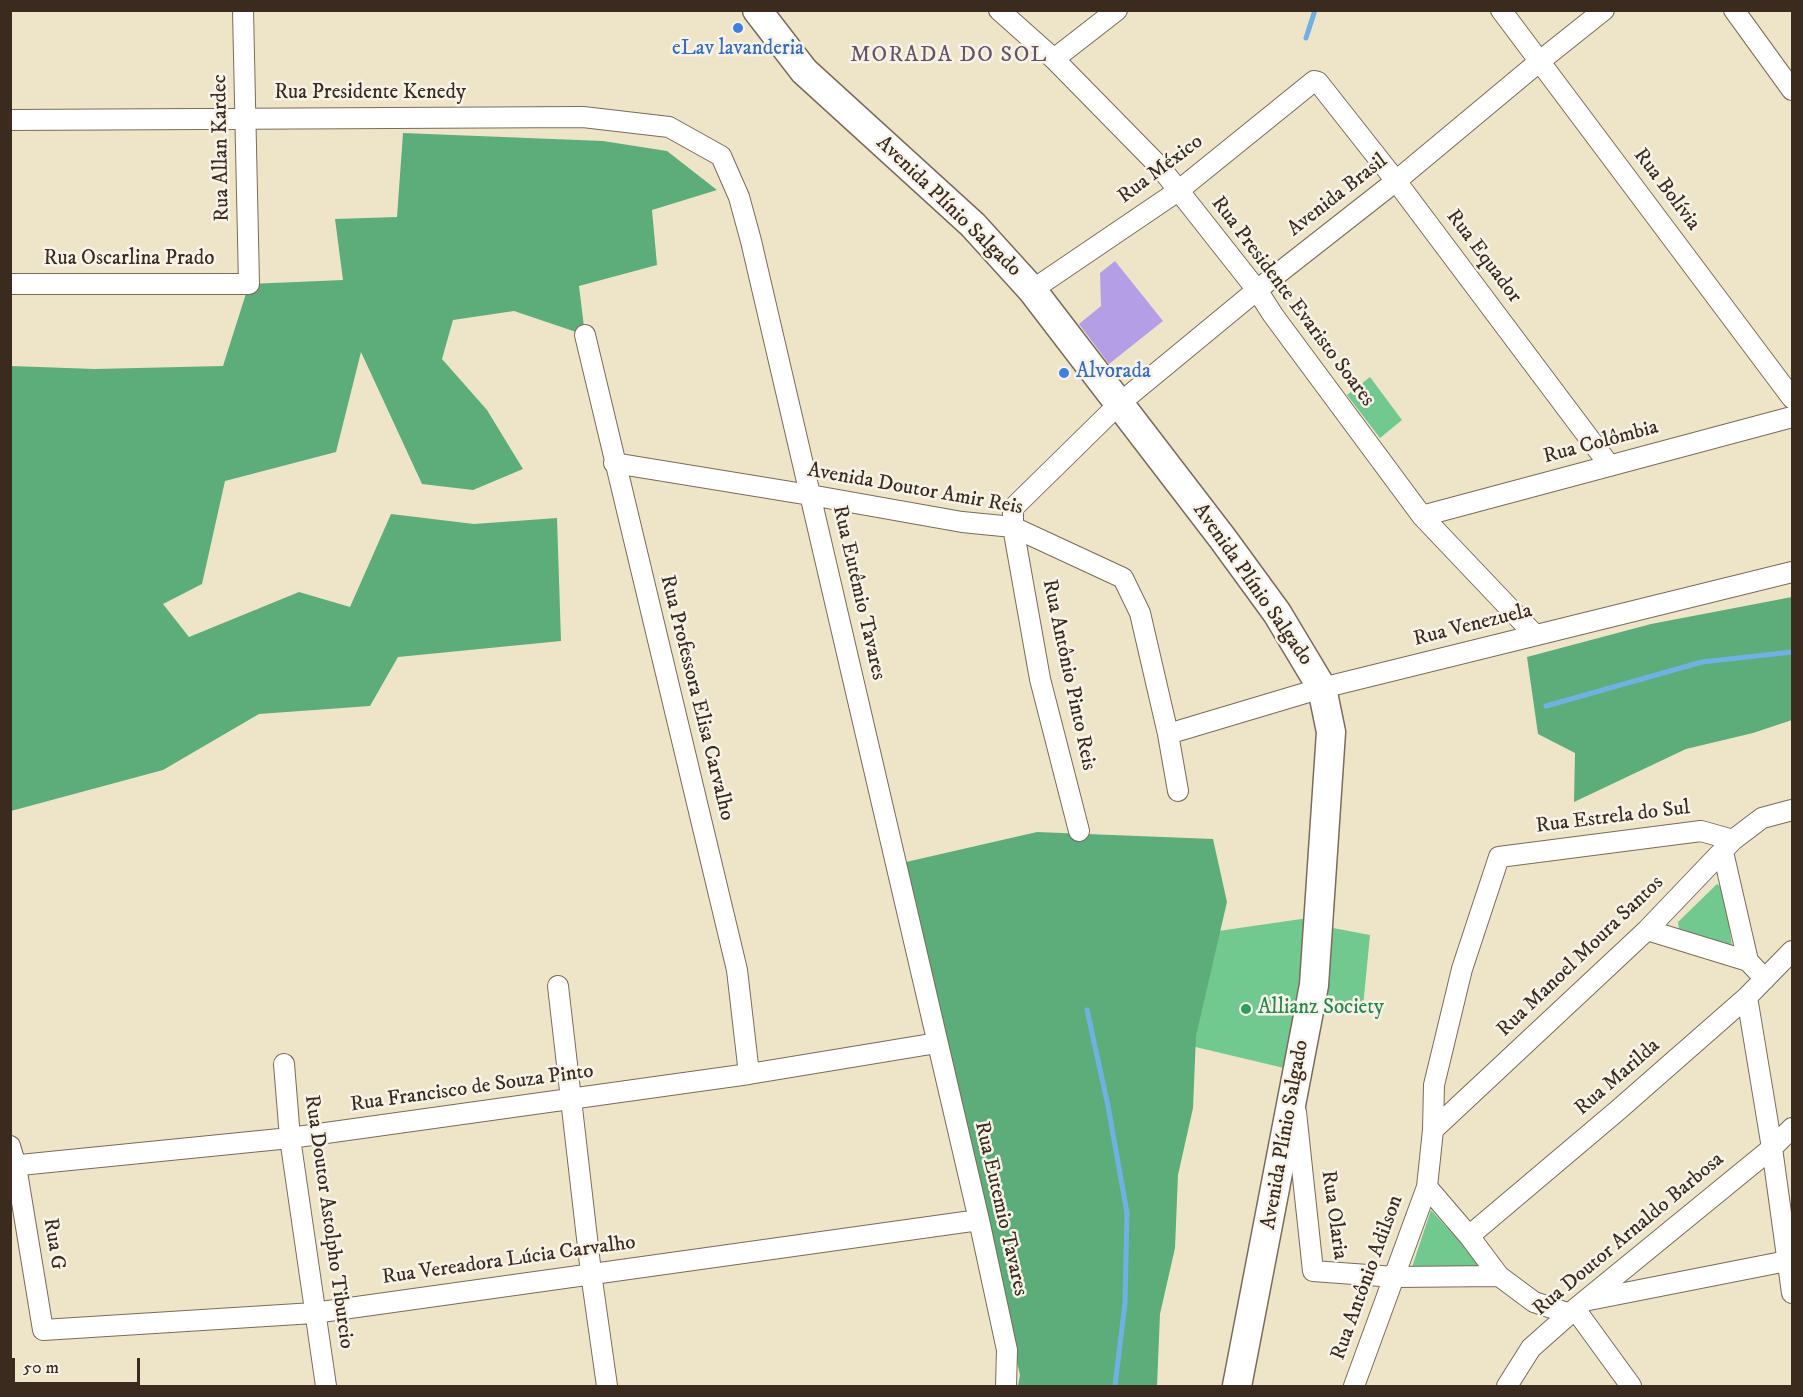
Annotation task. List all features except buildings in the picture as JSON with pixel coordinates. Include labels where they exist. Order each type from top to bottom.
[{"type":"street","name":"Rua Allan Kardec","points":[[243,10],[249,284]]},
{"type":"street","name":"Avenida Plínio Salgado","points":[[757,10],[804,71],[973,225],[1032,290],[1120,403],[1277,613],[1322,688],[1331,732],[1314,985],[1237,1386]]},
{"type":"street","name":"Rua Presidente Evaristo Soares","points":[[999,10],[1054,59],[1160,167],[1257,290],[1273,315],[1422,516],[1535,635]]},
{"type":"street","points":[[1054,59],[1117,10]]},
{"type":"street","name":"Rua Bolívia","points":[[1501,10],[1792,398]]},
{"type":"street","name":"Avenida Brasil","points":[[1013,527],[1013,508],[1120,403],[1604,10]]},
{"type":"street","points":[[1734,10],[1792,90]]},
{"type":"street","name":"Rua México","points":[[1032,290],[1178,191],[1314,81]]},
{"type":"street","name":"Rua Equador","points":[[1314,81],[1321,84],[1396,181],[1610,466]]},
{"type":"street","name":"Rua Presidente Kenedy","points":[[10,120],[583,117],[669,127],[721,156]]},
{"type":"street","name":"Rua Eutêmio Tavares","points":[[721,156],[739,197],[937,1043]]},
{"type":"street","name":"Rua Oscarlina Prado","points":[[10,284],[249,284]]},
{"type":"street","name":"Rua Professora Elisa Carvalho","points":[[585,335],[736,970],[749,1074]]},
{"type":"street","name":"Rua Colômbia","points":[[1422,516],[1792,417]]},
{"type":"street","name":"Avenida Doutor Amir Reis","points":[[614,463],[962,522],[1013,527],[1123,578],[1140,613],[1168,734],[1178,791]]},
{"type":"street","name":"Rua Antônio Pinto Reis","points":[[1013,527],[1040,679],[1078,831]]},
{"type":"street","name":"Rua Venezuela","points":[[1168,734],[1322,688],[1792,572]]},
{"type":"street","name":"Rua Manoel Moura Santos","points":[[1433,1130],[1647,930],[1728,846],[1762,818],[1792,810]]},
{"type":"street","name":"Rua Estrela do Sul","points":[[1499,857],[1701,831],[1728,846]]},
{"type":"street","points":[[1728,846],[1748,962]]},
{"type":"street","name":"Rua Antônio Adilson","points":[[1354,1386],[1427,1187],[1433,1130],[1434,1085],[1462,969],[1499,857]]},
{"type":"street","points":[[1647,930],[1748,962],[1765,979]]},
{"type":"street","name":"Rua Marilda","points":[[1469,1236],[1617,1111],[1788,960]]},
{"type":"street","points":[[558,986],[591,1273],[607,1386]]},
{"type":"street","points":[[1747,997],[1790,1261],[1792,1293]]},
{"type":"street","name":"Rua Francisco de Souza Pinto","points":[[13,1166],[290,1138],[572,1100],[937,1043]]},
{"type":"street","name":"Rua Eutemio Tavares","points":[[937,1043],[1007,1350],[1006,1386]]},
{"type":"street","name":"Rua Doutor Astolpho Tiburcio","points":[[284,1064],[290,1138],[326,1386]]},
{"type":"street","name":"Rua Olaria","points":[[1293,1086],[1312,1271],[1395,1277]]},
{"type":"street","name":"Rua Doutor Arnaldo Barbosa","points":[[1507,1386],[1531,1348],[1772,1148],[1792,1128]]},
{"type":"street","name":"Rua G","points":[[10,1146],[43,1330]]},
{"type":"street","points":[[1427,1187],[1469,1236],[1498,1276],[1534,1302],[1551,1330]]},
{"type":"street","name":"Rua Vereadora Lúcia Carvalho","points":[[43,1330],[314,1313],[979,1220]]},
{"type":"street","points":[[1534,1302],[1577,1308],[1790,1261]]},
{"type":"street","points":[[1395,1277],[1498,1276]]},
{"type":"street","points":[[1577,1308],[1631,1386]]},
{"type":"green space","points":[[403,133],[603,141],[667,151],[717,190],[652,210],[657,265],[579,286],[585,335],[514,311],[453,320],[442,359],[487,410],[523,469],[473,490],[422,484],[361,352],[336,452],[225,481],[202,584],[163,604],[189,637],[299,592],[350,607],[391,514],[474,524],[557,518],[561,641],[398,657],[370,706],[259,714],[163,770],[11,811],[11,366],[95,369],[223,366],[249,284],[343,280],[335,219],[397,217]]},
{"type":"green space","points":[[1370,377],[1402,420],[1380,438],[1347,395]]},
{"type":"green space","points":[[1792,597],[1792,720],[1753,733],[1686,749],[1574,802],[1575,753],[1538,734],[1527,657],[1651,624]]},
{"type":"green space","points":[[1037,832],[1213,839],[1227,902],[1196,1036],[1193,1108],[1178,1175],[1175,1248],[1160,1314],[1157,1386],[1018,1386],[1020,1375],[915,917],[906,862]]},
{"type":"green space","points":[[1717,884],[1725,890],[1732,947],[1679,929],[1678,922]]},
{"type":"green space","name":"Allianz Society","points":[[1308,918],[1298,998],[1284,1068],[1187,1045],[1198,934]]},
{"type":"green space","points":[[1333,928],[1370,935],[1363,1007],[1324,998]]},
{"type":"green space","points":[[1431,1210],[1483,1267],[1411,1270]]},
{"type":"waterway","points":[[1306,38],[1315,10]]},
{"type":"waterway","points":[[1546,706],[1702,662],[1792,652]]},
{"type":"waterway","points":[[1087,1010],[1108,1106],[1127,1213],[1125,1303],[1115,1386]]},
{"type":"place","name":"eLav lavanderia","points":[[738,28]]},
{"type":"place","name":"Alvorada","points":[[1064,373]]},
{"type":"place","name":"Allianz Society","points":[[1246,1009]]},
{"type":"district","name":"MORADA DO SOL","points":[[949,56]]}]
